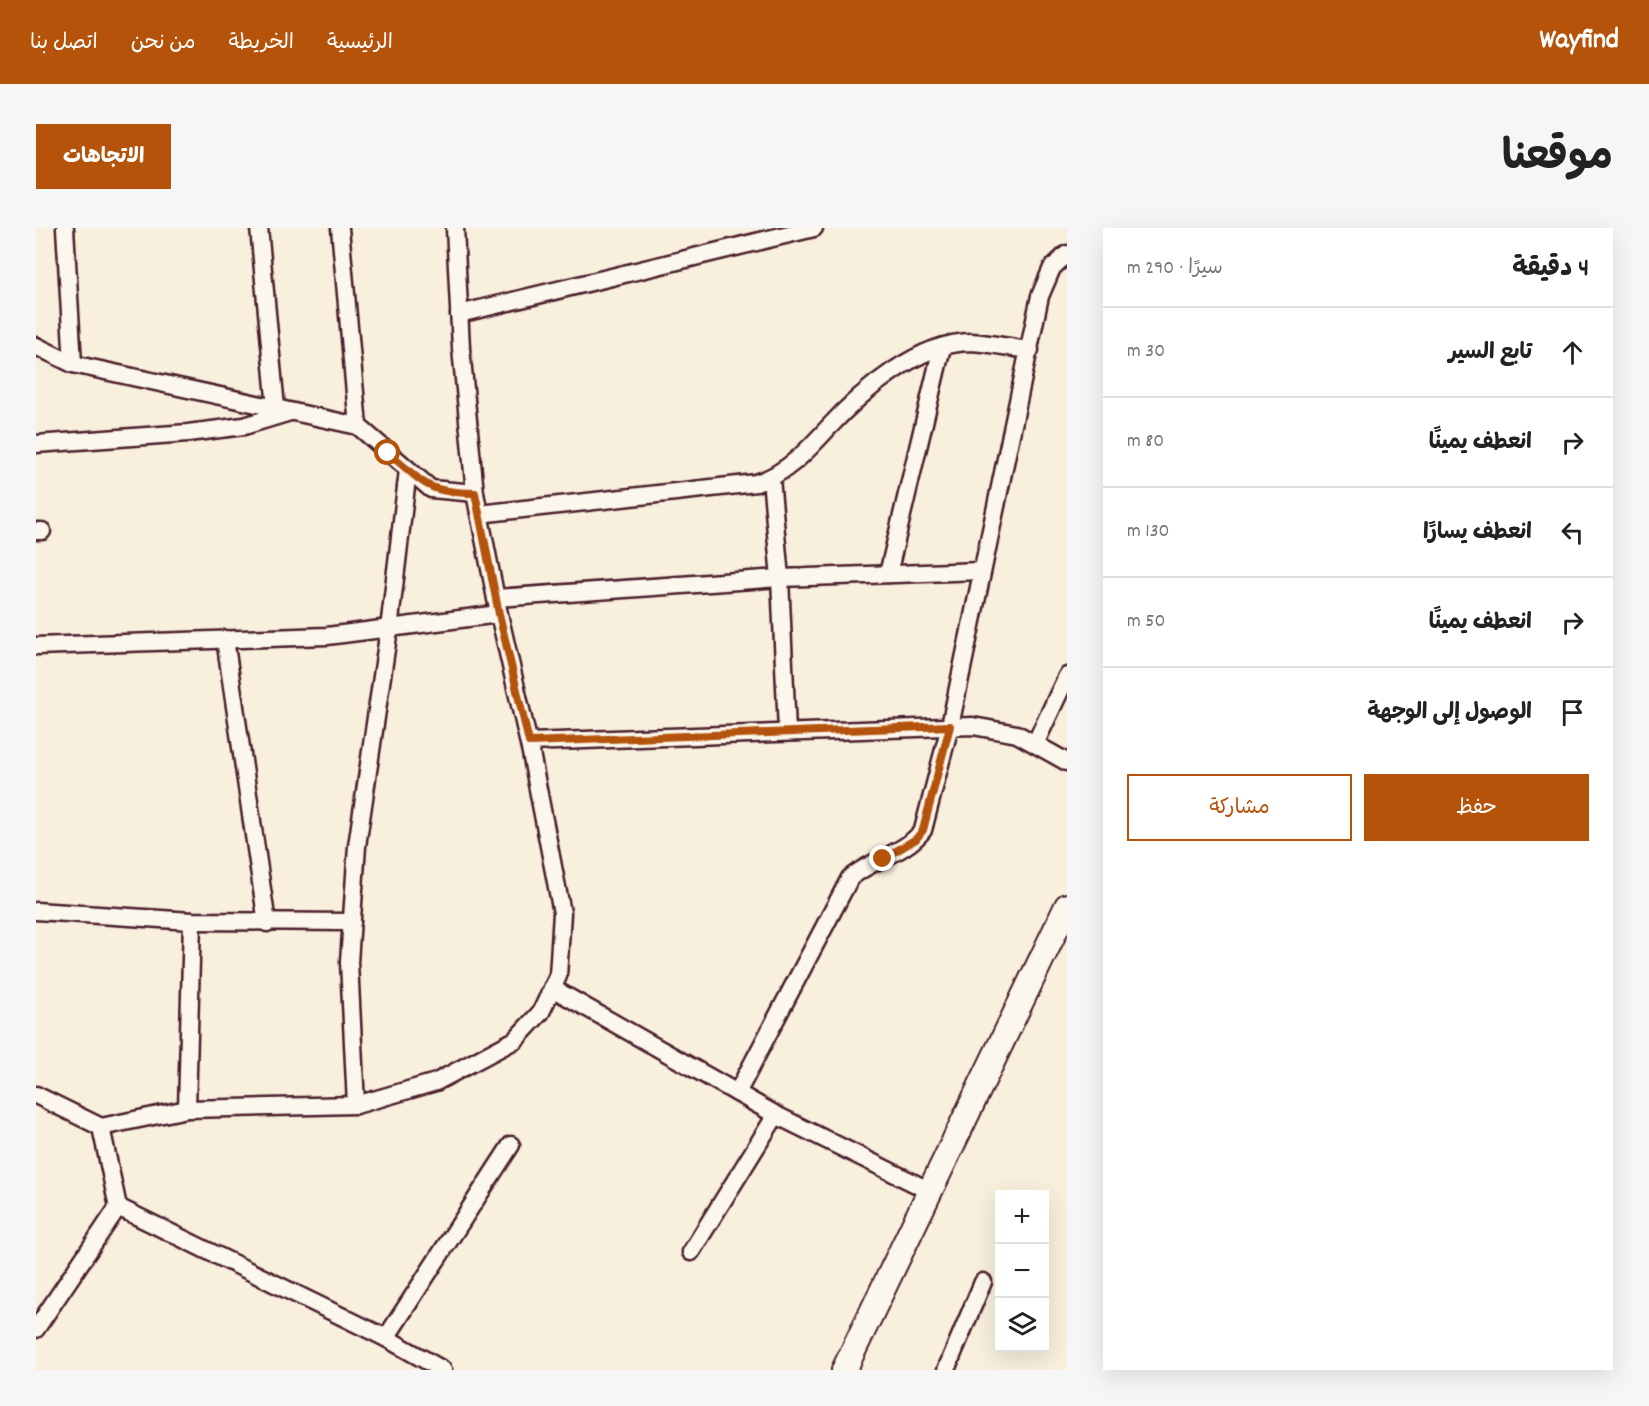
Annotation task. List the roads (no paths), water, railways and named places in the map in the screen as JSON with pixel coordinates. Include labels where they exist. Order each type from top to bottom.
[{"type":"street","points":[[65,228],[73,364]]},
{"type":"street","points":[[259,228],[284,410]]},
{"type":"street","points":[[340,228],[358,426]]},
{"type":"street","points":[[36,1095],[101,1127],[187,1109],[356,1105],[436,1082],[515,1040],[541,1011],[558,976],[562,913],[529,742],[497,606],[475,493],[459,314],[455,228]]},
{"type":"street","points":[[459,314],[814,228]]},
{"type":"street","points":[[737,1093],[850,878],[862,868],[916,839],[923,830],[950,726],[1040,296],[1052,268],[1067,254]]},
{"type":"street","points":[[479,514],[756,483],[783,471],[881,379],[924,354],[942,347],[971,342],[1030,350]]},
{"type":"street","points":[[36,346],[73,364],[358,426],[431,489],[475,493]]},
{"type":"street","points":[[888,574],[942,347]]},
{"type":"street","points":[[36,444],[188,433],[244,426],[284,410]]},
{"type":"street","points":[[356,1105],[349,962],[357,846],[389,629],[408,470]]},
{"type":"street","points":[[771,478],[780,578],[787,731]]},
{"type":"street","points":[[36,646],[327,636],[389,629],[497,606],[780,578],[981,571]]},
{"type":"street","points":[[225,639],[267,923]]},
{"type":"street","points":[[1035,744],[1067,676]]},
{"type":"street","points":[[529,742],[973,726],[1017,735],[1067,762]]},
{"type":"street","points":[[844,1370],[1067,906]]},
{"type":"street","points":[[36,910],[192,921],[352,922]]},
{"type":"street","points":[[187,1109],[192,921]]},
{"type":"street","points":[[552,988],[776,1115],[930,1191]]},
{"type":"street","points":[[691,1252],[776,1115]]},
{"type":"street","points":[[36,1329],[118,1207],[101,1127]]},
{"type":"street","points":[[386,1338],[511,1145]]},
{"type":"street","points":[[118,1207],[386,1338],[443,1370]]},
{"type":"street","points":[[946,1370],[983,1282]]}]
